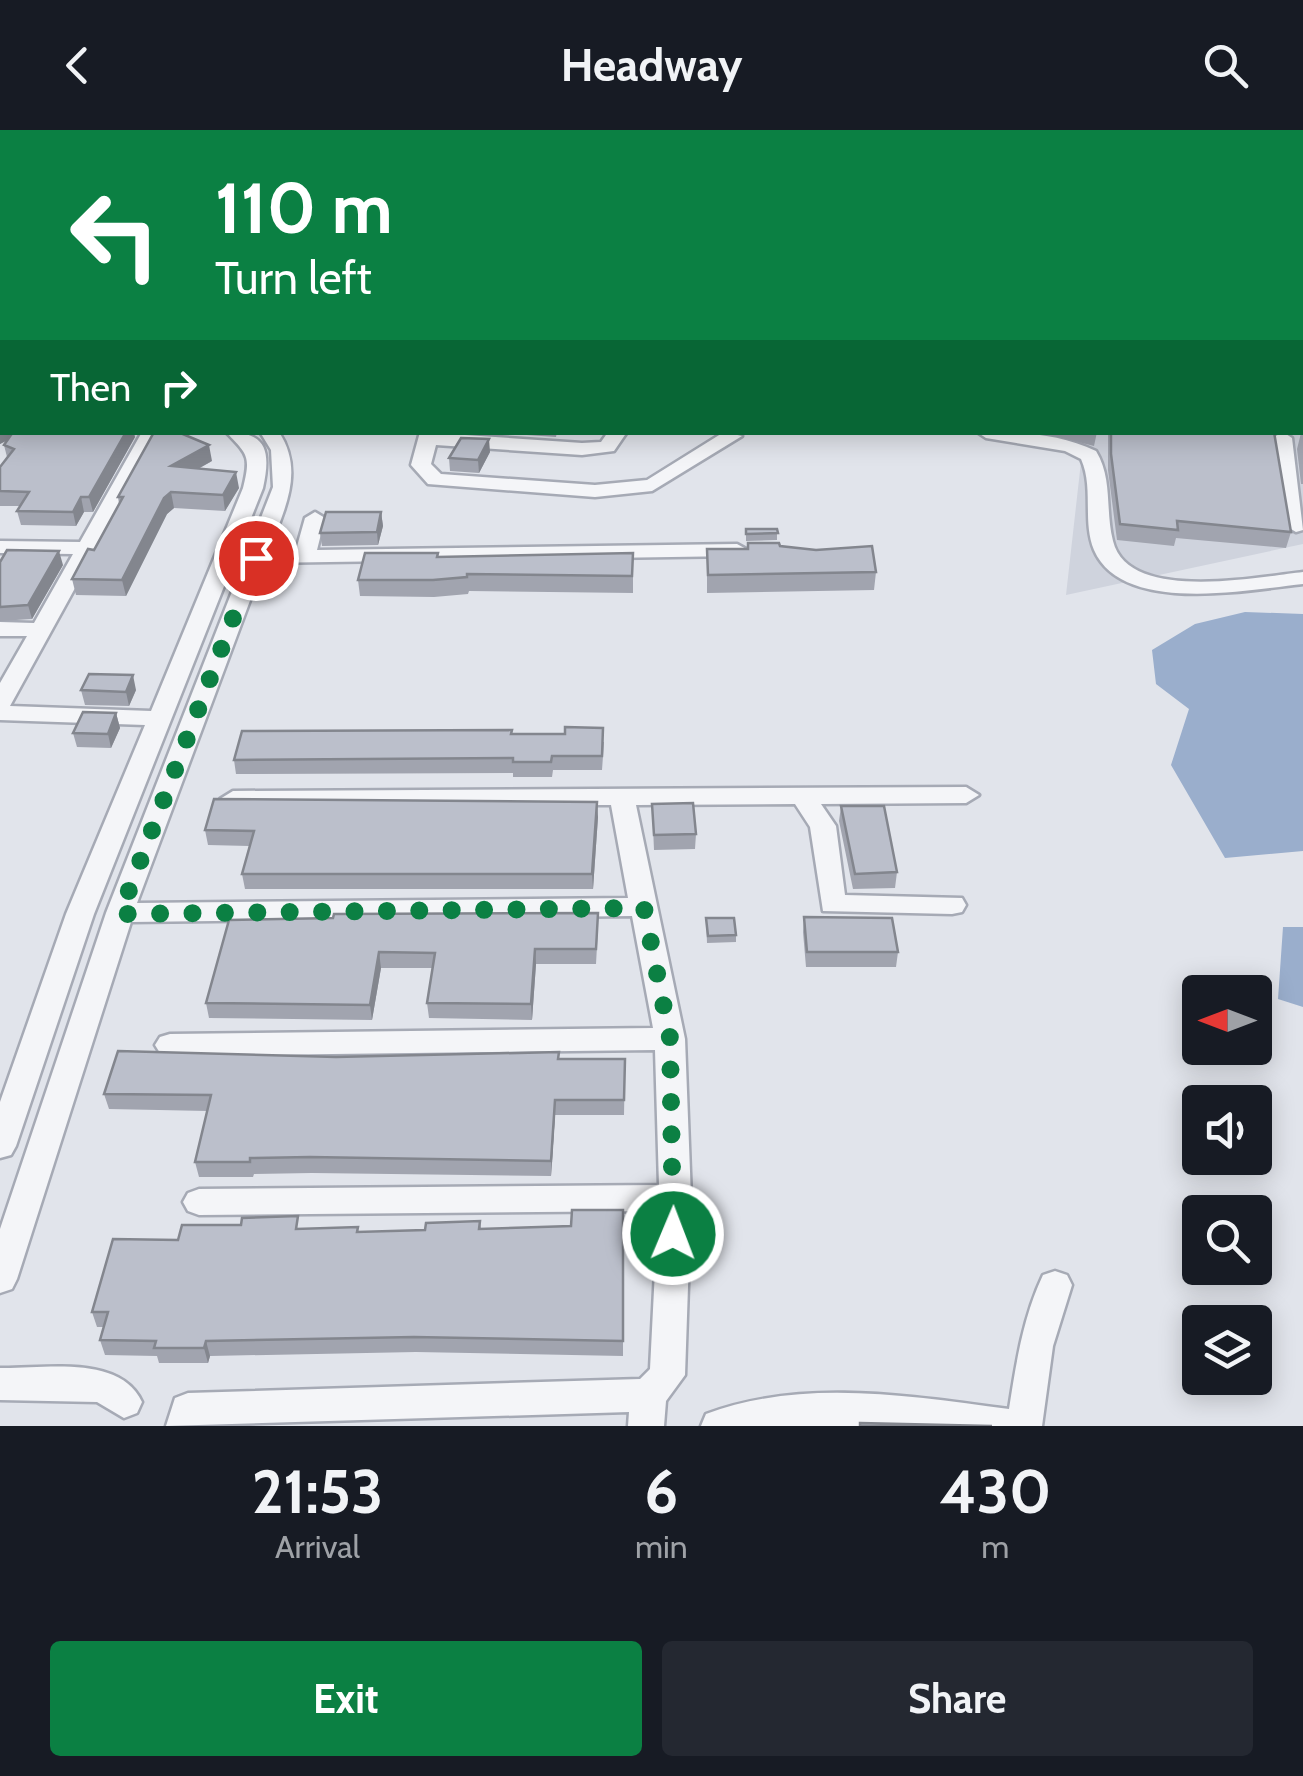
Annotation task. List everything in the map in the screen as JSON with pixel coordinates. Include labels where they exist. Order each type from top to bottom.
[{"type":"street","points":[[0,704],[90,548],[147,435]]},
{"type":"street","points":[[0,1146],[80,914],[253,488],[258,466],[254,446],[239,435]]},
{"type":"street","points":[[0,1279],[120,914],[283,487],[281,450],[271,435]]},
{"type":"street","points":[[616,435],[607,447],[582,450],[429,436],[421,465],[435,480],[595,491],[652,485],[732,436]]},
{"type":"street","points":[[1004,435],[1070,446],[1089,455],[1106,554],[1129,574],[1169,588],[1303,578]]},
{"type":"street","points":[[1284,438],[1296,526]]},
{"type":"street","points":[[305,557],[315,518]]},
{"type":"street","points":[[0,547],[90,548]]},
{"type":"street","points":[[256,558],[758,550]]},
{"type":"street","points":[[0,629],[43,630]]},
{"type":"street","points":[[0,713],[157,718]]},
{"type":"street","points":[[233,798],[966,795]]},
{"type":"street","points":[[802,796],[823,826],[832,904],[952,905]]},
{"type":"street","points":[[184,1426],[188,1410],[648,1410],[666,1375],[675,1198],[670,1038],[622,798]]},
{"type":"street","points":[[120,914],[644,908]]},
{"type":"street","points":[[170,1045],[670,1038]]},
{"type":"street","points":[[199,1202],[675,1198]]},
{"type":"street","points":[[1024,1426],[1036,1346],[1055,1285]]},
{"type":"street","points":[[0,1384],[104,1386],[124,1402]]},
{"type":"street","points":[[718,1426],[792,1408],[912,1413],[1008,1426]]},
{"type":"shaded area","points":[[1016,435],[1303,435],[1303,544],[1066,595],[1082,453],[1013,444]]},
{"type":"water","points":[[1245,612],[1303,614],[1303,851],[1225,858],[1171,765],[1189,709],[1156,684],[1152,650],[1195,624]]},
{"type":"water","points":[[1283,927],[1303,927],[1303,1007],[1278,999]]},
{"type":"building","points":[[11,435],[124,435],[89,497],[81,497],[73,512],[17,511],[29,492],[0,491],[0,467],[14,449],[4,445]]},
{"type":"building","points":[[152,435],[185,435],[209,445],[171,466],[236,472],[223,495],[171,492],[164,498],[122,580],[72,579],[88,549],[94,550],[123,497],[118,497]]},
{"type":"building","points":[[1111,435],[1275,435],[1291,532],[1177,521],[1178,530],[1120,524]]},
{"type":"building","points":[[461,438],[489,439],[478,460],[449,458]]},
{"type":"building","points":[[326,512],[381,512],[377,532],[320,533]]},
{"type":"building","points":[[746,529],[777,529],[778,533],[746,534]]},
{"type":"building","points":[[748,543],[779,543],[816,550],[872,546],[876,572],[708,575],[707,549],[748,549]]},
{"type":"building","points":[[7,550],[59,551],[28,605],[0,607],[0,562]]},
{"type":"building","points":[[365,553],[438,553],[437,557],[633,553],[632,576],[467,574],[433,580],[358,580]]},
{"type":"building","points":[[89,674],[133,675],[126,692],[81,690]]},
{"type":"building","points":[[83,712],[116,713],[108,734],[73,733]]},
{"type":"building","points":[[565,727],[603,728],[602,756],[552,756],[551,762],[513,762],[513,758],[234,760],[242,731],[512,730],[511,734],[565,734]]},
{"type":"building","points":[[214,799],[597,802],[592,874],[242,874],[254,831],[205,830]]},
{"type":"building","points":[[693,803],[696,834],[654,835],[652,804]]},
{"type":"building","points":[[841,806],[884,806],[897,872],[855,874]]},
{"type":"building","points":[[598,913],[596,949],[535,949],[531,1004],[427,1003],[435,953],[379,952],[370,1005],[206,1003],[229,920],[333,918],[334,914]]},
{"type":"building","points":[[804,917],[892,918],[898,952],[807,952]]},
{"type":"building","points":[[706,918],[734,918],[736,935],[708,936]]},
{"type":"building","points":[[118,1051],[336,1057],[559,1052],[558,1059],[625,1059],[624,1100],[555,1100],[551,1161],[310,1157],[195,1162],[211,1095],[104,1094]]},
{"type":"building","points":[[572,1210],[623,1210],[623,1341],[414,1337],[206,1341],[204,1348],[154,1348],[156,1341],[100,1340],[108,1312],[92,1312],[113,1239],[178,1240],[182,1225],[241,1225],[242,1218],[298,1216],[296,1229],[358,1227],[357,1232],[425,1230],[426,1223],[480,1221],[479,1229],[571,1226]]},
{"type":"building","points":[[860,1423],[992,1426],[860,1426]]},
{"type":"route","points":[[256,558],[120,914],[644,908],[670,1038],[673,1234]]}]
